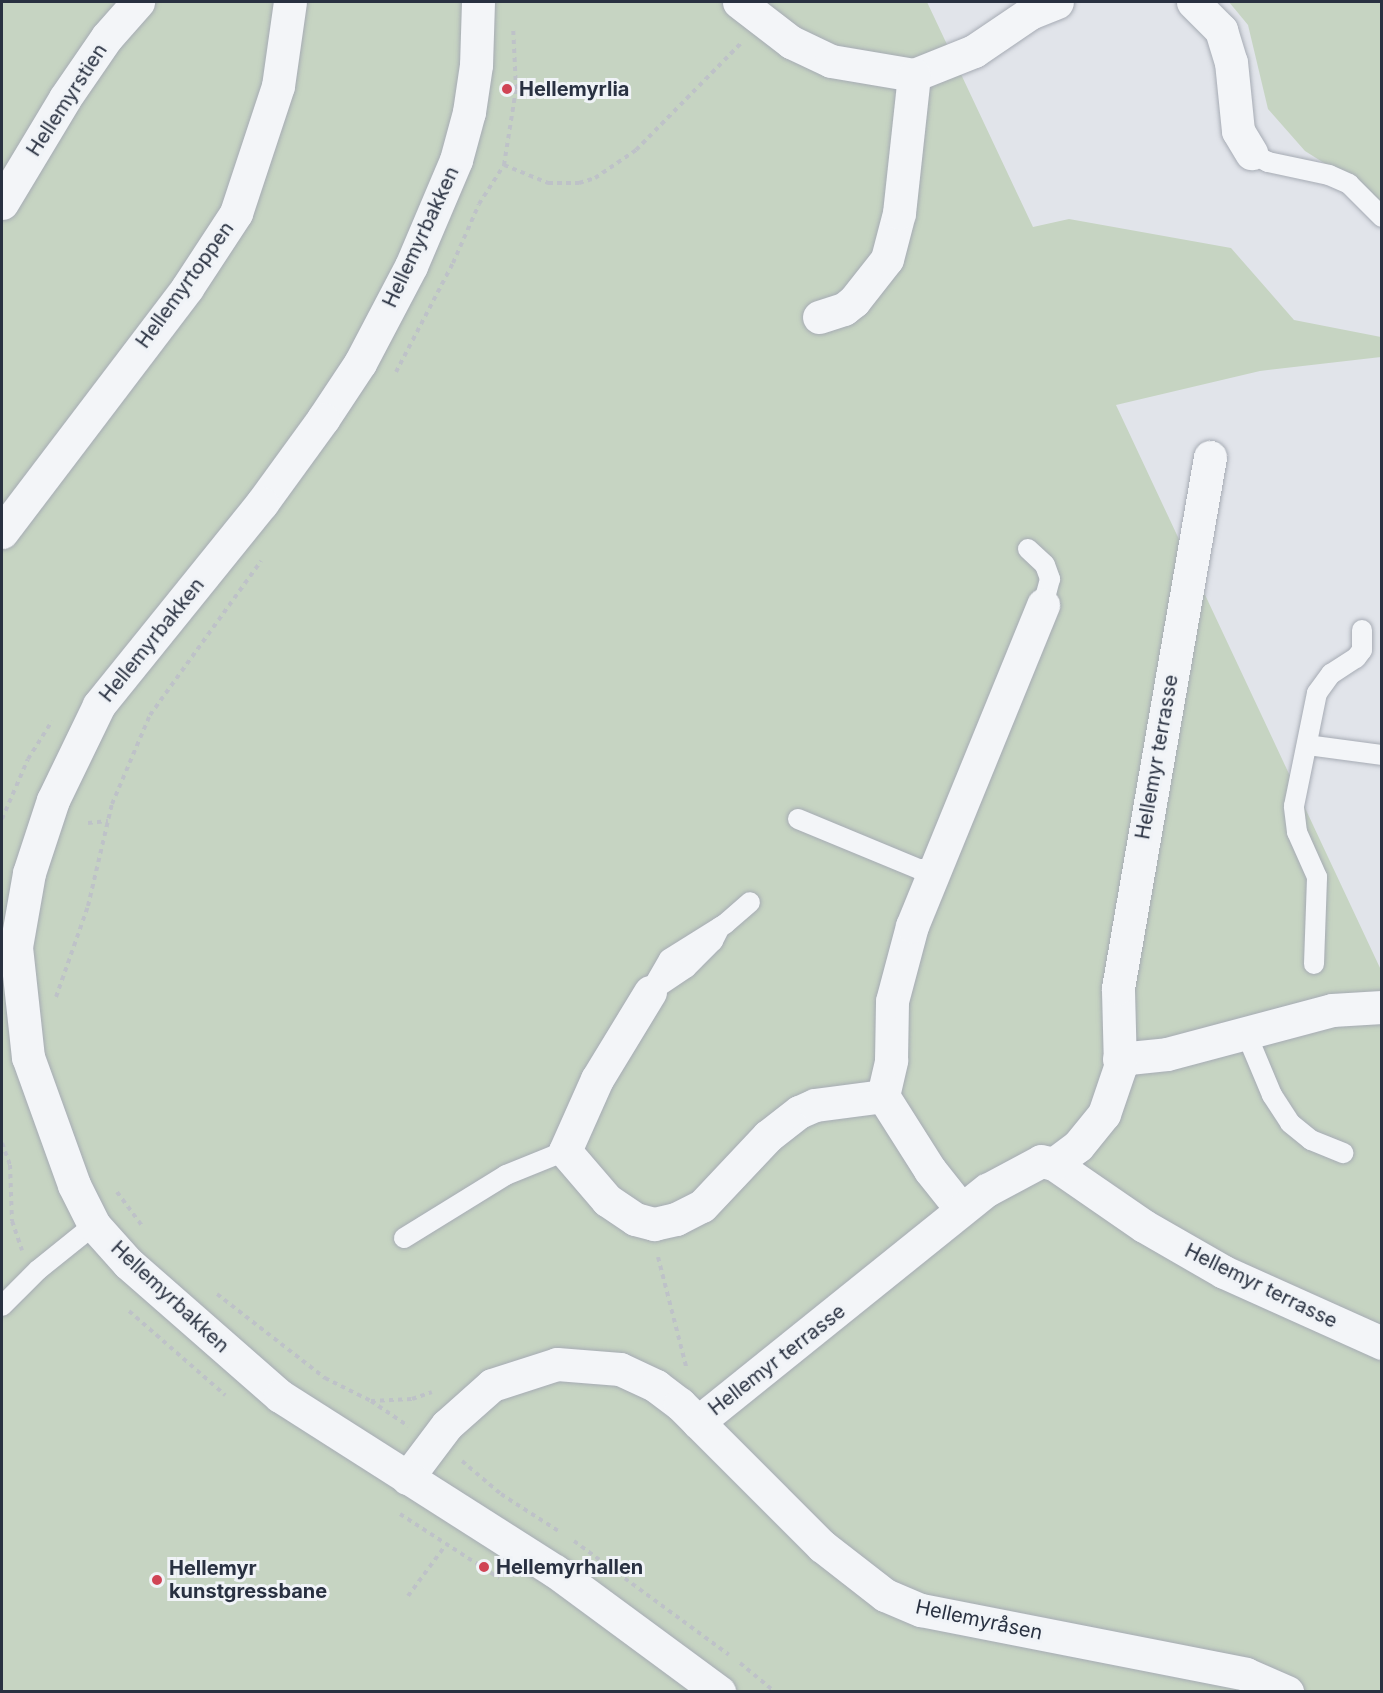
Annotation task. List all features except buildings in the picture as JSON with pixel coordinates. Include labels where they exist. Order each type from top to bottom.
[{"type":"street","name":"Hellemyrstien","points":[[2,203],[65,98],[107,37],[138,2]]},
{"type":"street","name":"Hellemyrtoppen","points":[[2,532],[187,288],[236,213],[278,86],[290,2]]},
{"type":"street","name":"Hellemyrbakken","points":[[478,2],[476,65],[469,112],[456,160],[411,266],[360,363],[323,418],[261,503],[99,705],[68,766],[41,833],[9,946],[28,1057],[60,1153],[94,1225],[128,1263],[280,1396],[555,1570],[719,1692]]},
{"type":"street","points":[[739,2],[764,24],[831,61],[914,75],[974,51],[1030,14],[1057,2]]},
{"type":"street","points":[[1193,2],[1221,30],[1231,62],[1238,131],[1251,153]]},
{"type":"street","points":[[819,317],[844,309],[854,301],[887,259],[899,213],[914,75]]},
{"type":"street","name":"Hellemyr terrasse","points":[[1054,1164],[1078,1146],[1104,1114],[1120,1067],[1118,988],[1210,457]]},
{"type":"street","points":[[962,1209],[930,1170],[883,1096],[898,969],[1043,605]]},
{"type":"street","points":[[650,992],[597,1079],[565,1151],[613,1206],[635,1219],[654,1224],[676,1219],[702,1206],[768,1136],[799,1112],[815,1105],[883,1096]]},
{"type":"street","points":[[1119,1059],[1167,1054],[1332,1010],[1382,1007]]},
{"type":"street","name":"Hellemyr terrasse","points":[[407,1478],[467,1403],[492,1385],[557,1364],[620,1369],[656,1386],[698,1422],[962,1209],[1016,1171],[1041,1161],[1054,1164],[1144,1226],[1224,1272],[1382,1342]]},
{"type":"street","name":"Hellemyråsen","points":[[698,1422],[822,1546],[885,1595],[921,1610],[1246,1674],[1287,1692]]},
{"type":"lane","points":[[1251,153],[1268,162],[1329,175],[1349,184],[1382,217]]},
{"type":"lane","points":[[1028,549],[1045,565],[1050,579],[1043,605]]},
{"type":"lane","points":[[1314,964],[1317,877],[1297,832],[1294,806],[1322,682],[1356,658],[1362,650],[1362,630]]},
{"type":"lane","points":[[1307,745],[1382,755]]},
{"type":"lane","points":[[798,819],[919,869],[937,868]]},
{"type":"lane","points":[[650,992],[686,968],[713,941],[720,927],[750,902]]},
{"type":"lane","points":[[1246,1033],[1272,1095],[1290,1123],[1311,1140],[1344,1153]]},
{"type":"lane","points":[[404,1238],[506,1175],[565,1151]]},
{"type":"lane","points":[[2,1306],[38,1270],[94,1225]]},
{"type":"path","points":[[391,379],[453,263],[479,204],[504,165],[516,89],[513,23]]},
{"type":"path","points":[[504,165],[548,183],[579,183],[595,178],[636,150],[764,24]]},
{"type":"path","points":[[56,999],[88,906],[108,821],[150,716],[268,551]]},
{"type":"path","points":[[9,819],[2,819],[28,759],[59,711]]},
{"type":"path","points":[[88,823],[108,821]]},
{"type":"path","points":[[2,1143],[10,1165],[12,1221],[23,1253]]},
{"type":"path","points":[[114,1188],[149,1234]]},
{"type":"path","points":[[654,1224],[653,1238],[687,1372]]},
{"type":"path","points":[[215,1292],[325,1378],[371,1401],[383,1412],[435,1441],[501,1494],[609,1563],[775,1692]]},
{"type":"path","points":[[408,1596],[446,1546]]},
{"type":"green space","points":[[2,2],[927,2],[1033,227],[1069,219],[1231,248],[1294,320],[1381,337],[1381,357],[1260,371],[1116,405],[1381,970],[1381,1691],[2,1692]]},
{"type":"green space","points":[[1229,2],[1381,2],[1381,213],[1351,180],[1305,151],[1268,109],[1248,25]]},
{"type":"place","name":"Hellemyrlia","points":[[507,89]]},
{"type":"place","name":"Hellemyrhallen","points":[[484,1567]]},
{"type":"place","name":"Hellemyr kunstgressbane","points":[[157,1580]]}]
